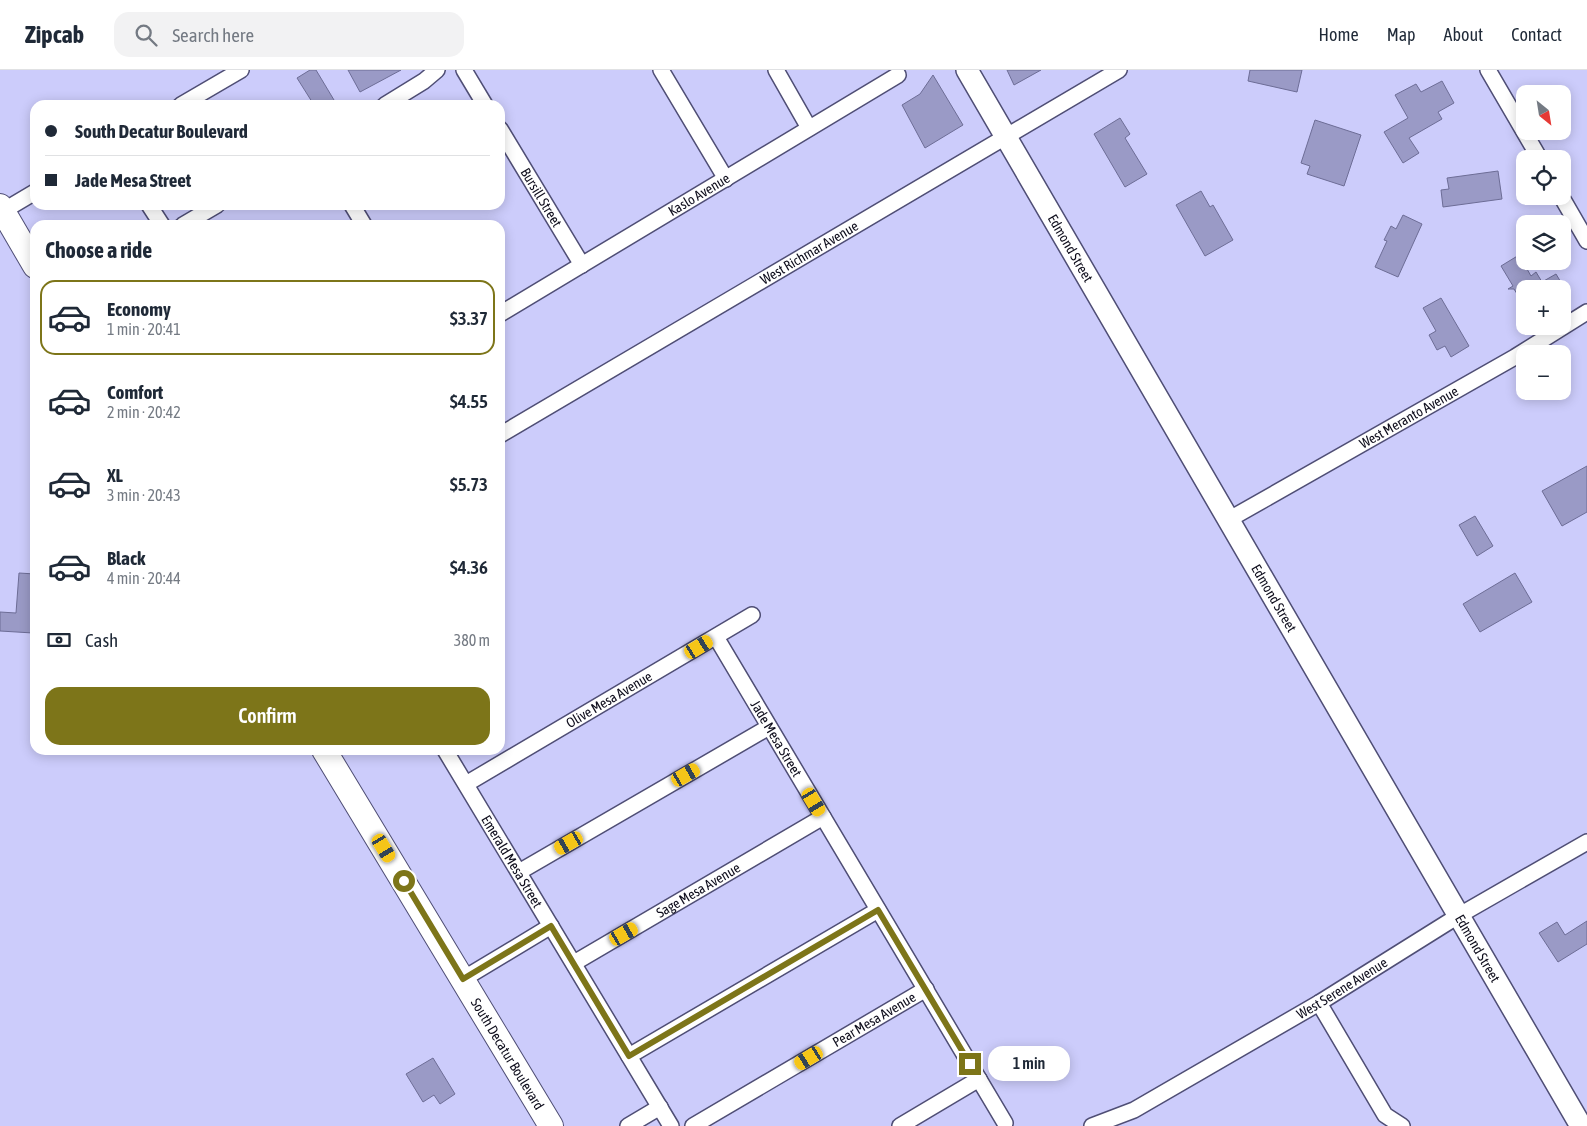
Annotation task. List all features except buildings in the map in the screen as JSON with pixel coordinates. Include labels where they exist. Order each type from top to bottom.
[{"type":"main road","points":[[1,209],[30,258]]},
{"type":"main road","name":"South Decatur Boulevard","points":[[327,755],[551,1126]]},
{"type":"street","points":[[190,100],[241,70]]},
{"type":"street","points":[[393,100],[438,70]]},
{"type":"street","points":[[464,70],[482,100]]},
{"type":"street","points":[[661,70],[726,179]]},
{"type":"street","points":[[776,70],[810,128]]},
{"type":"street","name":"Edmond Street","points":[[967,70],[1581,1126]]},
{"type":"street","name":"West Richmar Avenue","points":[[505,432],[1119,70]]},
{"type":"street","points":[[1488,70],[1535,150]]},
{"type":"street","name":"Kaslo Avenue","points":[[505,311],[898,75]]},
{"type":"street","name":"Bursill Street","points":[[505,137],[582,265]]},
{"type":"street","points":[[1,209],[30,194]]},
{"type":"street","points":[[1566,205],[1587,241]]},
{"type":"street","points":[[190,220],[208,210]]},
{"type":"street","name":"West Meranto Avenue","points":[[1228,520],[1515,357],[1587,312]]},
{"type":"street","name":"Olive Mesa Avenue","points":[[466,784],[752,615]]},
{"type":"street","name":"Jade Mesa Street","points":[[716,637],[1005,1123]]},
{"type":"street","points":[[519,872],[769,726]]},
{"type":"street","name":"Emerald Mesa Street","points":[[448,755],[671,1126]]},
{"type":"street","name":"Sage Mesa Avenue","points":[[574,963],[823,817]]},
{"type":"street","name":"West Serene Avenue","points":[[1092,1126],[1134,1110],[1319,1003],[1458,916],[1587,842]]},
{"type":"street","points":[[629,1056],[878,910]]},
{"type":"street","points":[[463,979],[551,926]]},
{"type":"street","name":"Pear Mesa Avenue","points":[[693,1126],[926,990]]},
{"type":"street","points":[[1319,1003],[1385,1115],[1402,1126]]},
{"type":"street","points":[[900,1126],[979,1079]]},
{"type":"street","points":[[628,1126],[660,1107]]},
{"type":"route","points":[[404,881],[463,979],[551,926],[629,1056],[878,910],[970,1064]]}]
